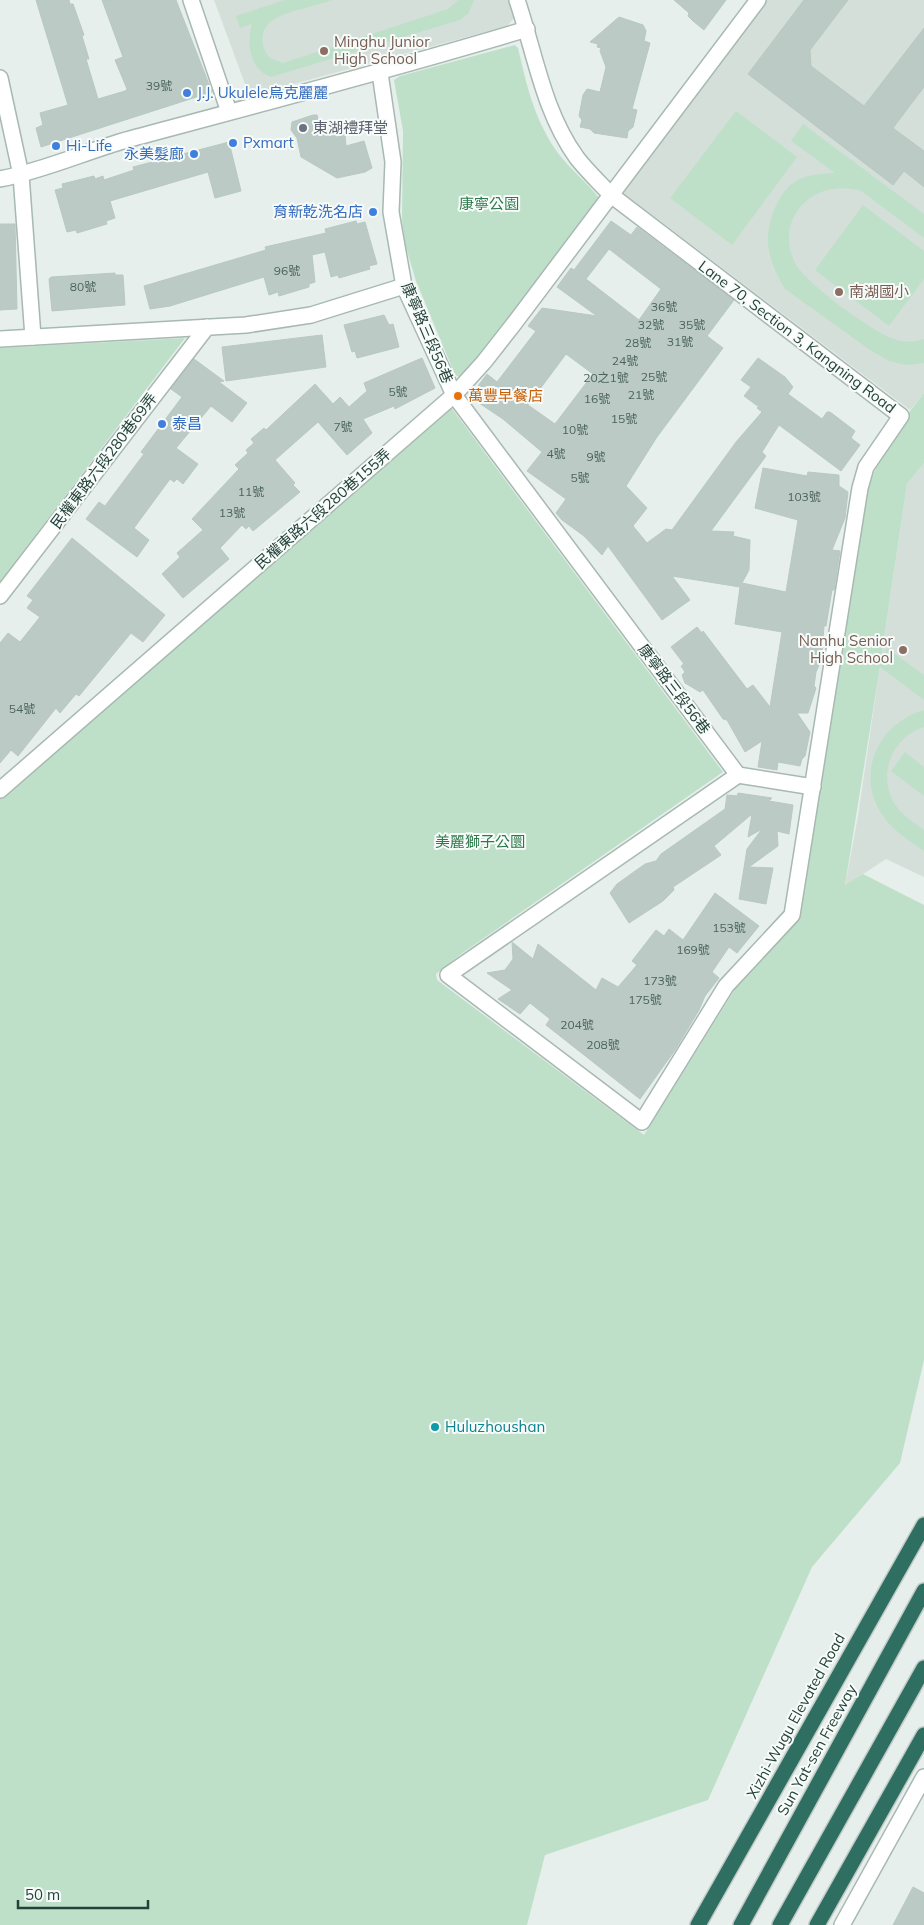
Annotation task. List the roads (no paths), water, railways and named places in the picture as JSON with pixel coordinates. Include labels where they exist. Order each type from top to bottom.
[{"type":"highway","name":"Xizhi-Wugu Elevated Road","points":[[698,1925],[924,1525]]},
{"type":"highway","name":"Sun Yat-sen Freeway","points":[[741,1925],[924,1591]]},
{"type":"highway","points":[[780,1925],[924,1668]]},
{"type":"highway","points":[[817,1925],[924,1735]]},
{"type":"street","points":[[191,0],[229,112]]},
{"type":"street","name":"Lane 70, Section 3, Kangning Road","points":[[517,0],[527,29],[536,68],[550,107],[577,158],[611,195],[901,416],[866,467],[860,488],[792,915],[726,986],[642,1122],[448,975],[738,775]]},
{"type":"street","name":"民權東路六段280巷155弄","points":[[0,790],[454,395],[484,362],[758,0]]},
{"type":"street","points":[[0,179],[21,175],[121,141],[380,73],[527,29]]},
{"type":"street","name":"康寧路三段56巷","points":[[380,73],[393,162],[391,212],[404,286],[454,395],[738,775]]},
{"type":"street","points":[[0,78],[21,175],[33,337]]},
{"type":"street","points":[[0,339],[246,324],[311,315],[404,286]]},
{"type":"street","name":"民權東路六段280巷69弄","points":[[0,596],[207,327]]},
{"type":"street","points":[[738,775],[813,787]]},
{"type":"street","points":[[842,1925],[924,1777]]},
{"type":"place","name":"Minghu Junior High School","points":[[324,51]]},
{"type":"place","name":"J.J. Ukulele烏克麗麗","points":[[187,93]]},
{"type":"place","name":"東湖禮拜堂","points":[[303,128]]},
{"type":"place","name":"Pxmart","points":[[233,143]]},
{"type":"place","name":"Hi-Life","points":[[56,146]]},
{"type":"place","name":"永美髮廊","points":[[194,154]]},
{"type":"place","name":"育新乾洗名店","points":[[373,212]]},
{"type":"place","name":"南湖國小","points":[[839,292]]},
{"type":"place","name":"萬豐早餐店","points":[[458,396]]},
{"type":"place","name":"泰昌","points":[[162,424]]},
{"type":"place","name":"Nanhu Senior High School","points":[[903,650]]},
{"type":"place","name":"Huluzhoushan","points":[[435,1427]]},
{"type":"park label","name":"康寧公園","points":[[489,204]]},
{"type":"park label","name":"美麗獅子公圜","points":[[480,842]]}]
